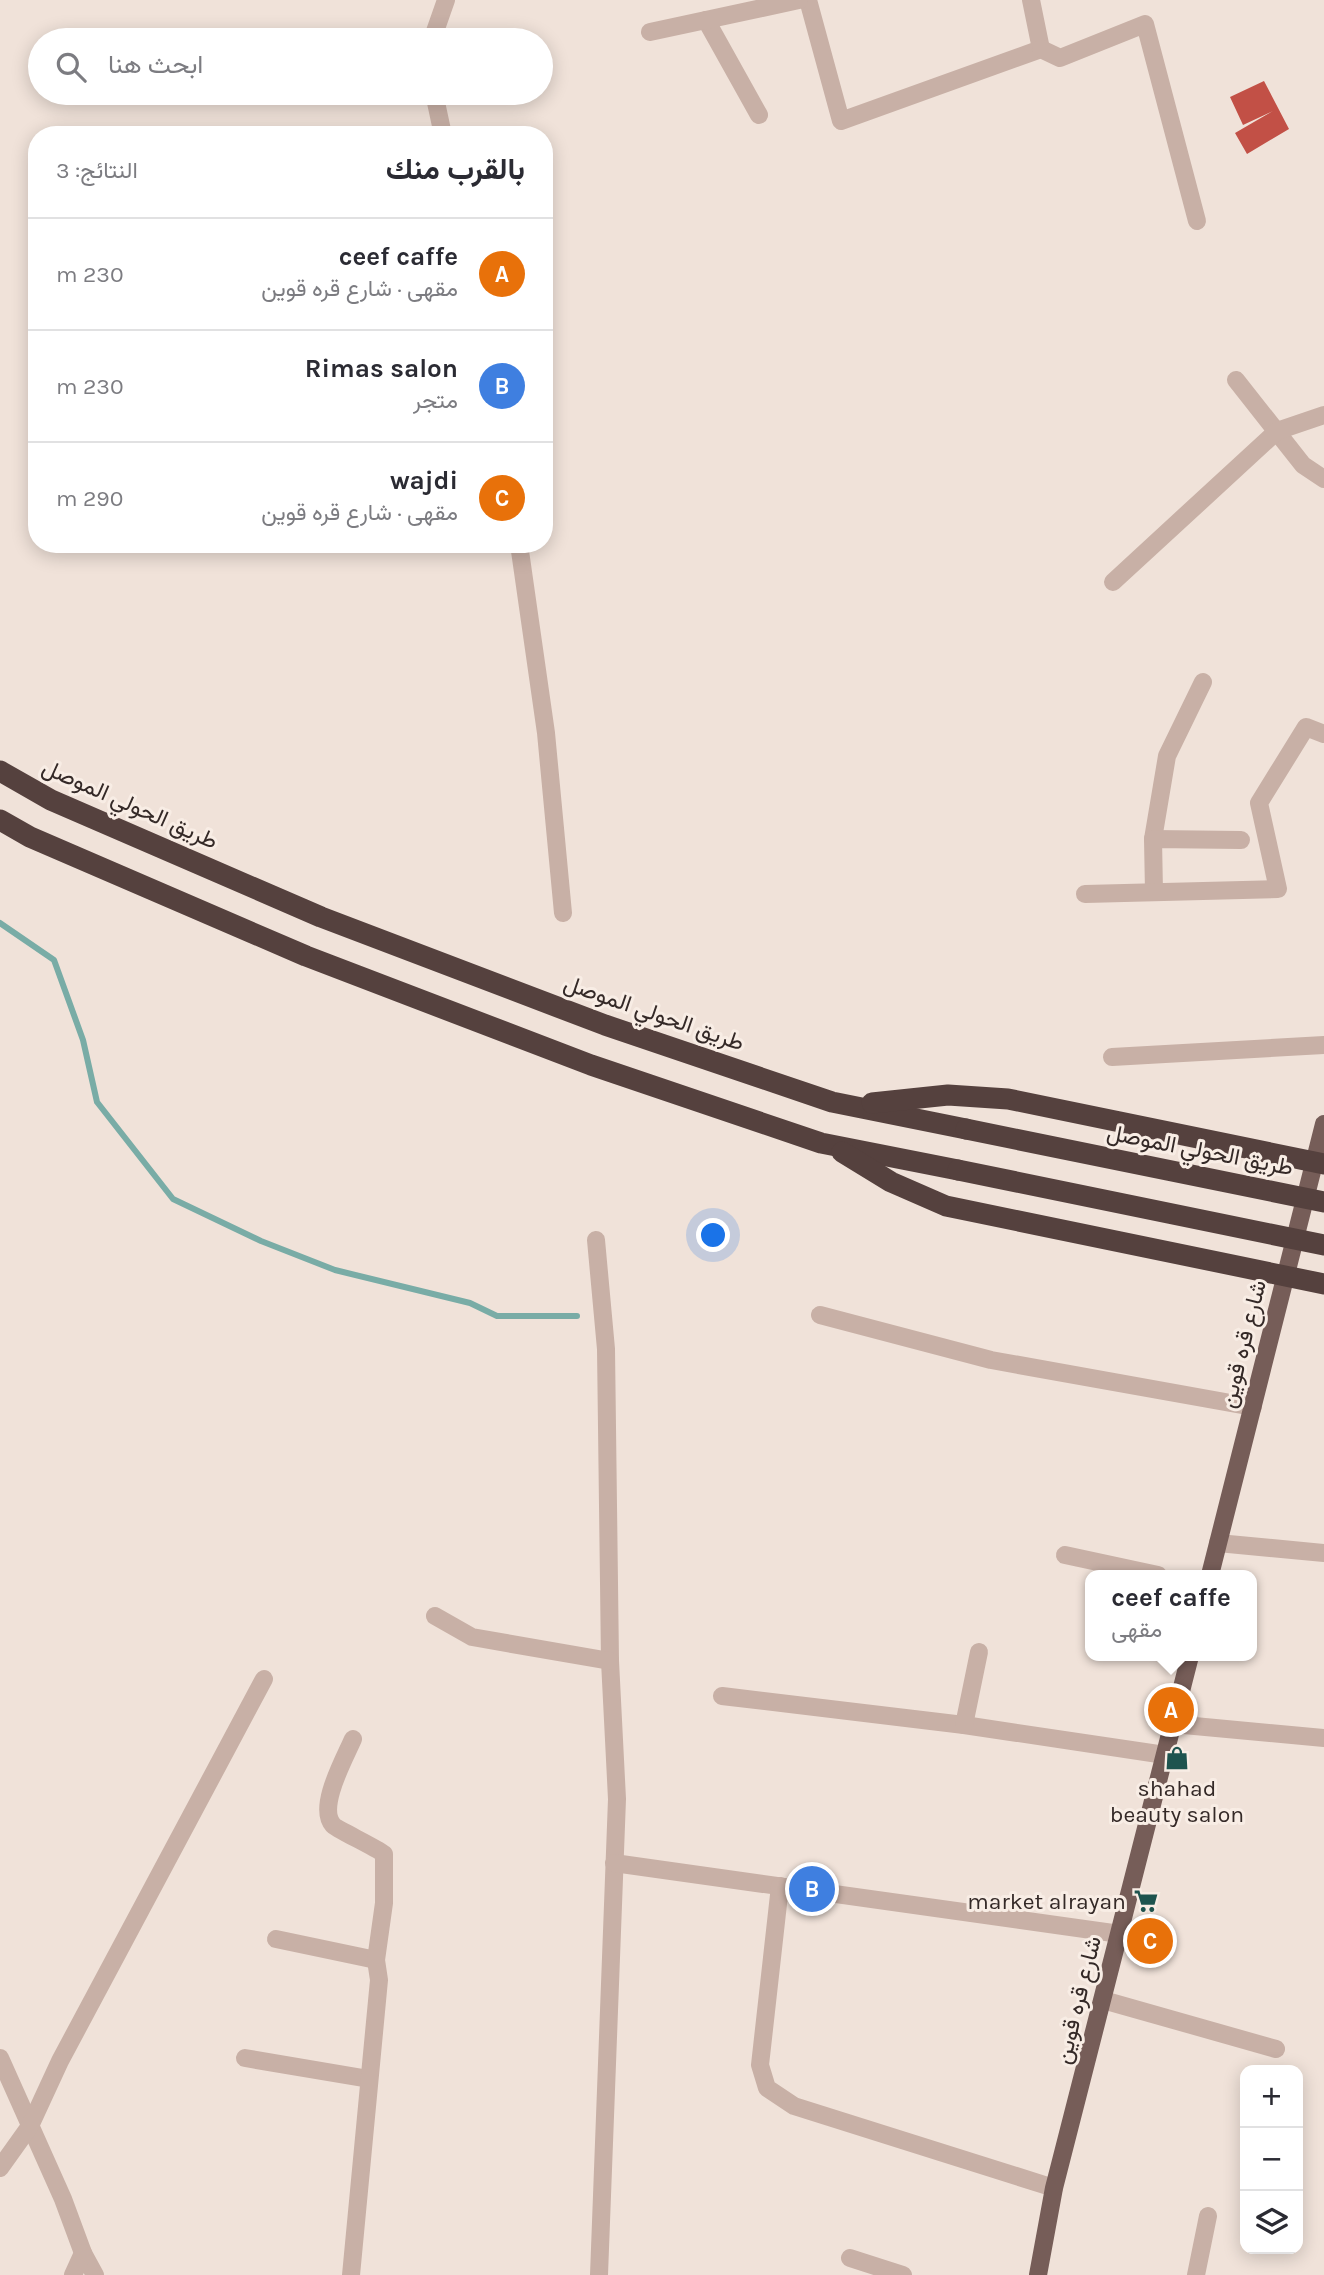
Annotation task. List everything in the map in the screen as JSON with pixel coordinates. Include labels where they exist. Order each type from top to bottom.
[{"type":"highway","name":"طريق الحولي الموصل","points":[[0,771],[51,800],[321,917],[605,1026],[832,1102],[1324,1202]]},
{"type":"highway","points":[[0,820],[30,837],[306,956],[591,1065],[821,1143],[1324,1245]]},
{"type":"highway","points":[[832,1102],[871,1103],[948,1096],[1008,1100],[1319,1163]]},
{"type":"highway","points":[[821,1143],[903,1188],[946,1206],[1324,1284]]},
{"type":"main road","name":"شارع قره قوين","points":[[1211,1570],[1286,1276],[1319,1163],[1324,1124]]},
{"type":"main road","name":"شارع قره قوين","points":[[1038,2275],[1054,2188],[1189,1661]]},
{"type":"street","points":[[436,28],[446,0]]},
{"type":"street","points":[[650,32],[799,0]]},
{"type":"street","points":[[808,0],[841,121],[1041,49],[1060,58],[1145,24],[1197,221]]},
{"type":"street","points":[[1031,0],[1041,49]]},
{"type":"street","points":[[706,20],[759,116]]},
{"type":"street","points":[[437,105],[441,126]]},
{"type":"street","points":[[1236,380],[1304,465],[1324,479]]},
{"type":"street","points":[[1113,582],[1277,431],[1324,415]]},
{"type":"street","points":[[520,553],[547,733],[563,914]]},
{"type":"street","points":[[1154,892],[1153,839],[1167,756],[1203,682]]},
{"type":"street","points":[[1085,894],[1278,889],[1259,803],[1306,727],[1324,734]]},
{"type":"street","points":[[1153,839],[1241,840]]},
{"type":"street","points":[[1112,1057],[1324,1045]]},
{"type":"street","points":[[596,1240],[606,1349],[610,1661],[617,1799],[599,2275]]},
{"type":"street","points":[[820,1315],[991,1360],[1253,1407]]},
{"type":"street","points":[[1218,1543],[1324,1553]]},
{"type":"street","points":[[1065,1555],[1135,1570]]},
{"type":"street","points":[[435,1616],[472,1637],[610,1661]]},
{"type":"street","points":[[964,1725],[979,1652]]},
{"type":"street","points":[[0,2168],[30,2126],[60,2061],[264,1679]]},
{"type":"street","points":[[722,1696],[964,1725],[1165,1755]]},
{"type":"street","points":[[1172,1724],[1324,1738]]},
{"type":"street","points":[[351,2275],[379,1980],[376,1961],[384,1903],[384,1854],[365,1840],[333,1826],[327,1813],[328,1799],[353,1739]]},
{"type":"street","points":[[614,1863],[1120,1934]]},
{"type":"street","points":[[780,1886],[760,2065],[767,2088],[794,2106],[1054,2188]]},
{"type":"street","points":[[276,1939],[376,1961]]},
{"type":"street","points":[[1103,2000],[1276,2049]]},
{"type":"street","points":[[0,2058],[63,2199],[83,2253],[95,2275]]},
{"type":"street","points":[[245,2058],[369,2080]]},
{"type":"street","points":[[1196,2275],[1208,2216]]},
{"type":"street","points":[[73,2275],[83,2253]]},
{"type":"street","points":[[850,2258],[903,2275]]},
{"type":"building","points":[[1264,81],[1289,129],[1247,154],[1235,133],[1273,111],[1243,125],[1230,97]]},
{"type":"waterway","points":[[0,923],[54,960],[83,1040],[97,1102],[173,1199],[261,1241],[335,1270],[470,1303],[497,1316],[577,1316]]},
{"type":"place","name":"ceef caffe","points":[[1171,1710]]},
{"type":"place","name":"shahad beauty salon","points":[[1177,1758]]},
{"type":"place","name":"Rimas salon","points":[[812,1889]]},
{"type":"place","name":"market alrayan","points":[[1146,1901]]},
{"type":"place","name":"wajdi","points":[[1150,1941]]}]
